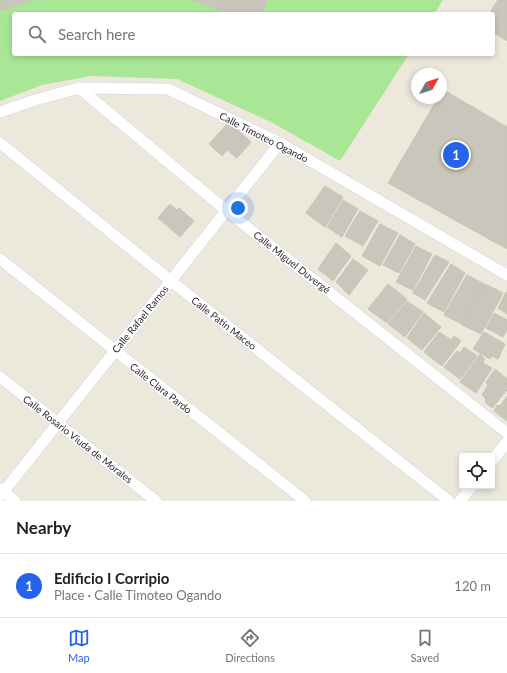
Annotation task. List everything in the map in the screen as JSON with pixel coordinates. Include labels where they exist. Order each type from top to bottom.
[{"type":"street","name":"Calle Timoteo Ogando","points":[[0,112],[35,100],[79,88],[168,89],[280,143],[507,275]]},
{"type":"street","name":"Calle Miguel Duvergé","points":[[79,88],[227,210],[507,433]]},
{"type":"street","name":"Calle Patín Maceo","points":[[0,143],[171,281],[449,501]]},
{"type":"street","name":"Calle Rafael Ramos","points":[[1,492],[58,423],[280,143]]},
{"type":"street","name":"Calle Clara Pardo","points":[[0,259],[305,501]]},
{"type":"street","name":"Calle Rosario Viuda de Morales","points":[[0,377],[156,501]]},
{"type":"street","points":[[495,457],[507,442]]},
{"type":"street","points":[[460,501],[470,489]]},
{"type":"street","points":[[1,492],[15,501]]},
{"type":"green space","points":[[0,0],[443,0],[435,12],[12,12],[12,56],[408,56],[340,161],[273,123],[177,79],[91,76],[42,85],[0,101]]},
{"type":"building","points":[[0,0],[34,0],[0,11]]},
{"type":"building","points":[[192,0],[267,0],[262,12],[227,12]]},
{"type":"building","points":[[498,0],[507,0],[507,41],[495,33],[495,12],[490,12]]},
{"type":"building","points":[[447,92],[507,127],[507,249],[388,183],[434,104],[447,104]]},
{"type":"building","points":[[229,122],[251,142],[237,158],[227,150],[222,156],[209,144]]},
{"type":"building","points":[[325,186],[343,197],[325,227],[306,213]]},
{"type":"building","points":[[343,200],[358,209],[342,237],[327,227]]},
{"type":"building","points":[[170,204],[177,210],[179,208],[194,221],[180,237],[158,218]]},
{"type":"building","points":[[360,211],[378,221],[363,246],[345,236]]},
{"type":"building","points":[[380,224],[398,233],[380,266],[362,256]]},
{"type":"building","points":[[400,235],[415,244],[399,273],[383,265]]},
{"type":"building","points":[[336,243],[351,256],[333,281],[318,269]]},
{"type":"building","points":[[416,246],[432,254],[413,290],[396,282]]},
{"type":"building","points":[[435,255],[449,262],[425,300],[413,293]]},
{"type":"building","points":[[353,259],[368,270],[349,295],[336,282]]},
{"type":"building","points":[[451,264],[465,273],[444,312],[427,303]]},
{"type":"building","points":[[467,275],[484,284],[462,324],[444,315]]},
{"type":"building","points":[[388,284],[407,299],[387,323],[368,309]]},
{"type":"building","points":[[485,284],[503,293],[481,334],[462,325]]},
{"type":"building","points":[[506,292],[507,293],[507,314],[498,308]]},
{"type":"building","points":[[407,301],[423,312],[405,337],[388,324]]},
{"type":"building","points":[[424,313],[441,327],[422,350],[407,338]]},
{"type":"building","points":[[494,313],[507,320],[507,330],[503,337],[486,328]]},
{"type":"building","points":[[439,332],[451,340],[454,336],[461,341],[442,366],[424,352]]},
{"type":"building","points":[[484,332],[505,344],[498,359],[492,356],[490,359],[473,349]]},
{"type":"building","points":[[464,347],[477,356],[460,379],[444,367],[457,351],[460,353]]},
{"type":"building","points":[[480,354],[485,359],[483,363],[492,368],[476,393],[460,382]]},
{"type":"building","points":[[495,369],[507,379],[507,390],[492,408],[485,402],[486,399],[482,395],[488,385],[486,382]]},
{"type":"building","points":[[507,396],[507,421],[494,411],[497,405],[500,406]]},
{"type":"place","name":"Edificio I Corripio","points":[[456,155]]}]
